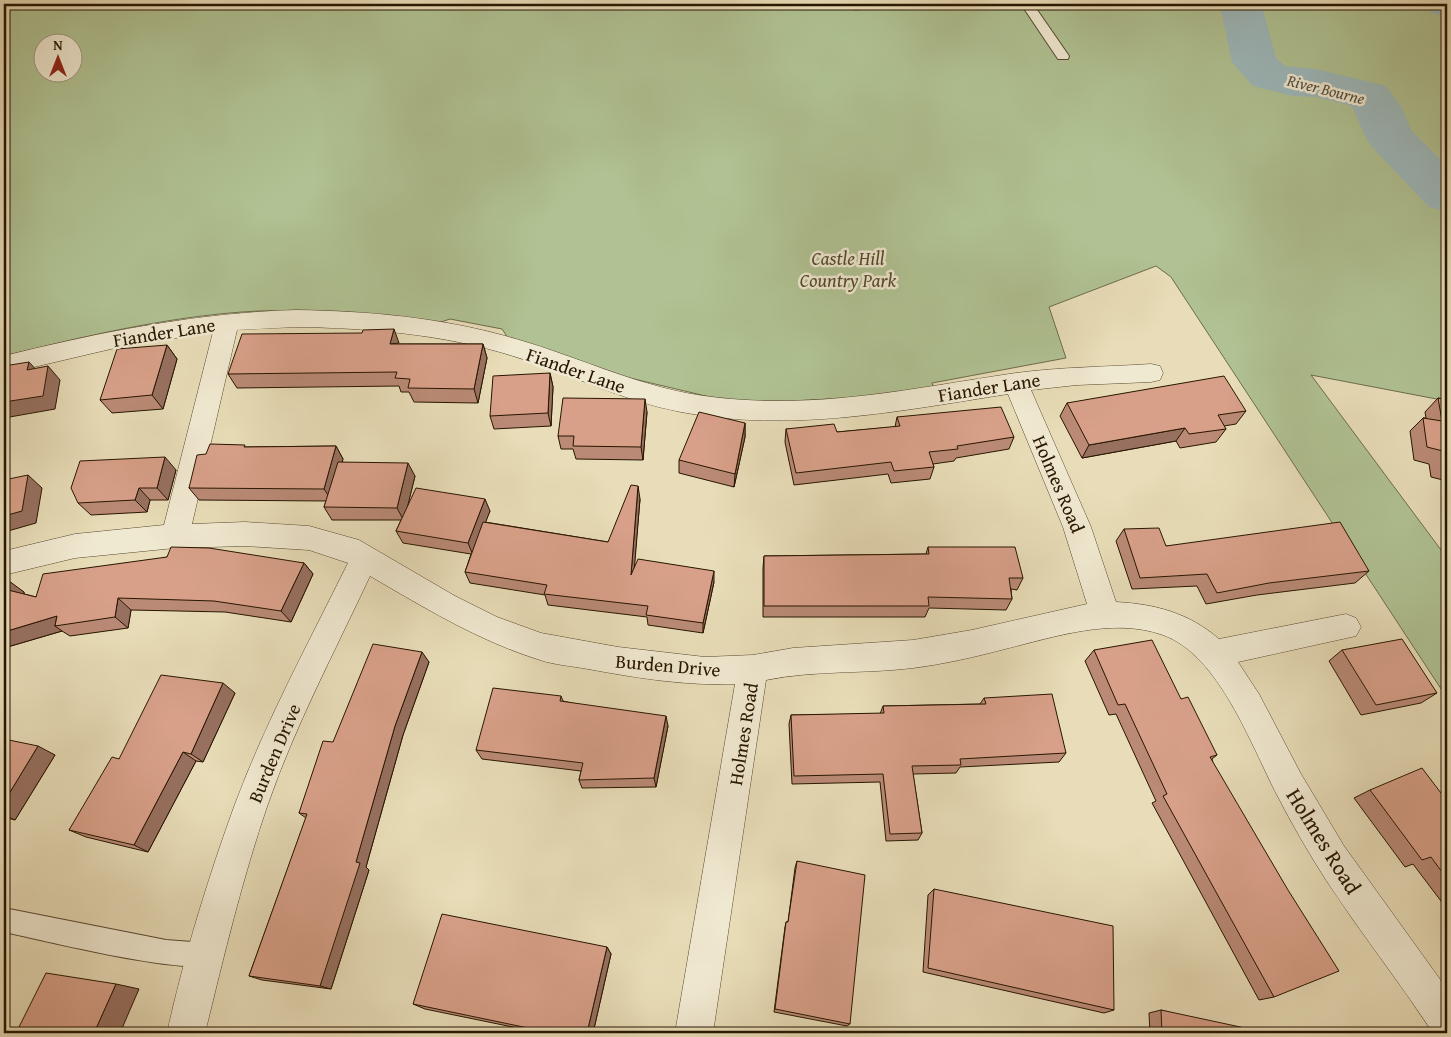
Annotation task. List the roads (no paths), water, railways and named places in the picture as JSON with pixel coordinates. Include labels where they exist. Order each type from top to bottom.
[{"type":"street","name":"Fiander Lane","points":[[4,365],[120,339],[227,322],[337,319],[364,320],[426,328],[500,344],[658,397],[683,403],[754,411],[797,412],[842,408],[1052,378],[1152,373]]},
{"type":"street","points":[[175,536],[227,322]]},
{"type":"street","name":"Holmes Road","points":[[1016,384],[1081,536],[1096,578],[1105,616]]},
{"type":"street","name":"Burden Drive","points":[[4,563],[74,546],[175,536],[245,534],[308,538],[349,549],[487,626],[541,647],[618,661],[705,671],[753,668]]},
{"type":"street","name":"Burden Drive","points":[[186,1033],[224,886],[252,803],[287,720],[364,559]]},
{"type":"street","name":"Holmes Road","points":[[694,1033],[753,668],[792,661],[909,654],[943,649],[1078,619],[1105,616],[1149,618],[1173,625],[1194,636],[1225,669],[1249,709],[1289,785],[1338,867],[1447,1022]]},
{"type":"street","points":[[1212,654],[1346,628]]},
{"type":"lane","points":[[1027,4],[1063,56]]},
{"type":"lane","points":[[4,920],[166,952],[206,955]]},
{"type":"waterway","name":"River Bourne","points":[[1246,4],[1242,10],[1255,62],[1269,76],[1292,82],[1316,83],[1369,96],[1378,108],[1389,136],[1447,195]]},
{"type":"park label","name":"Castle Hill Country Park","points":[[848,269]]}]
